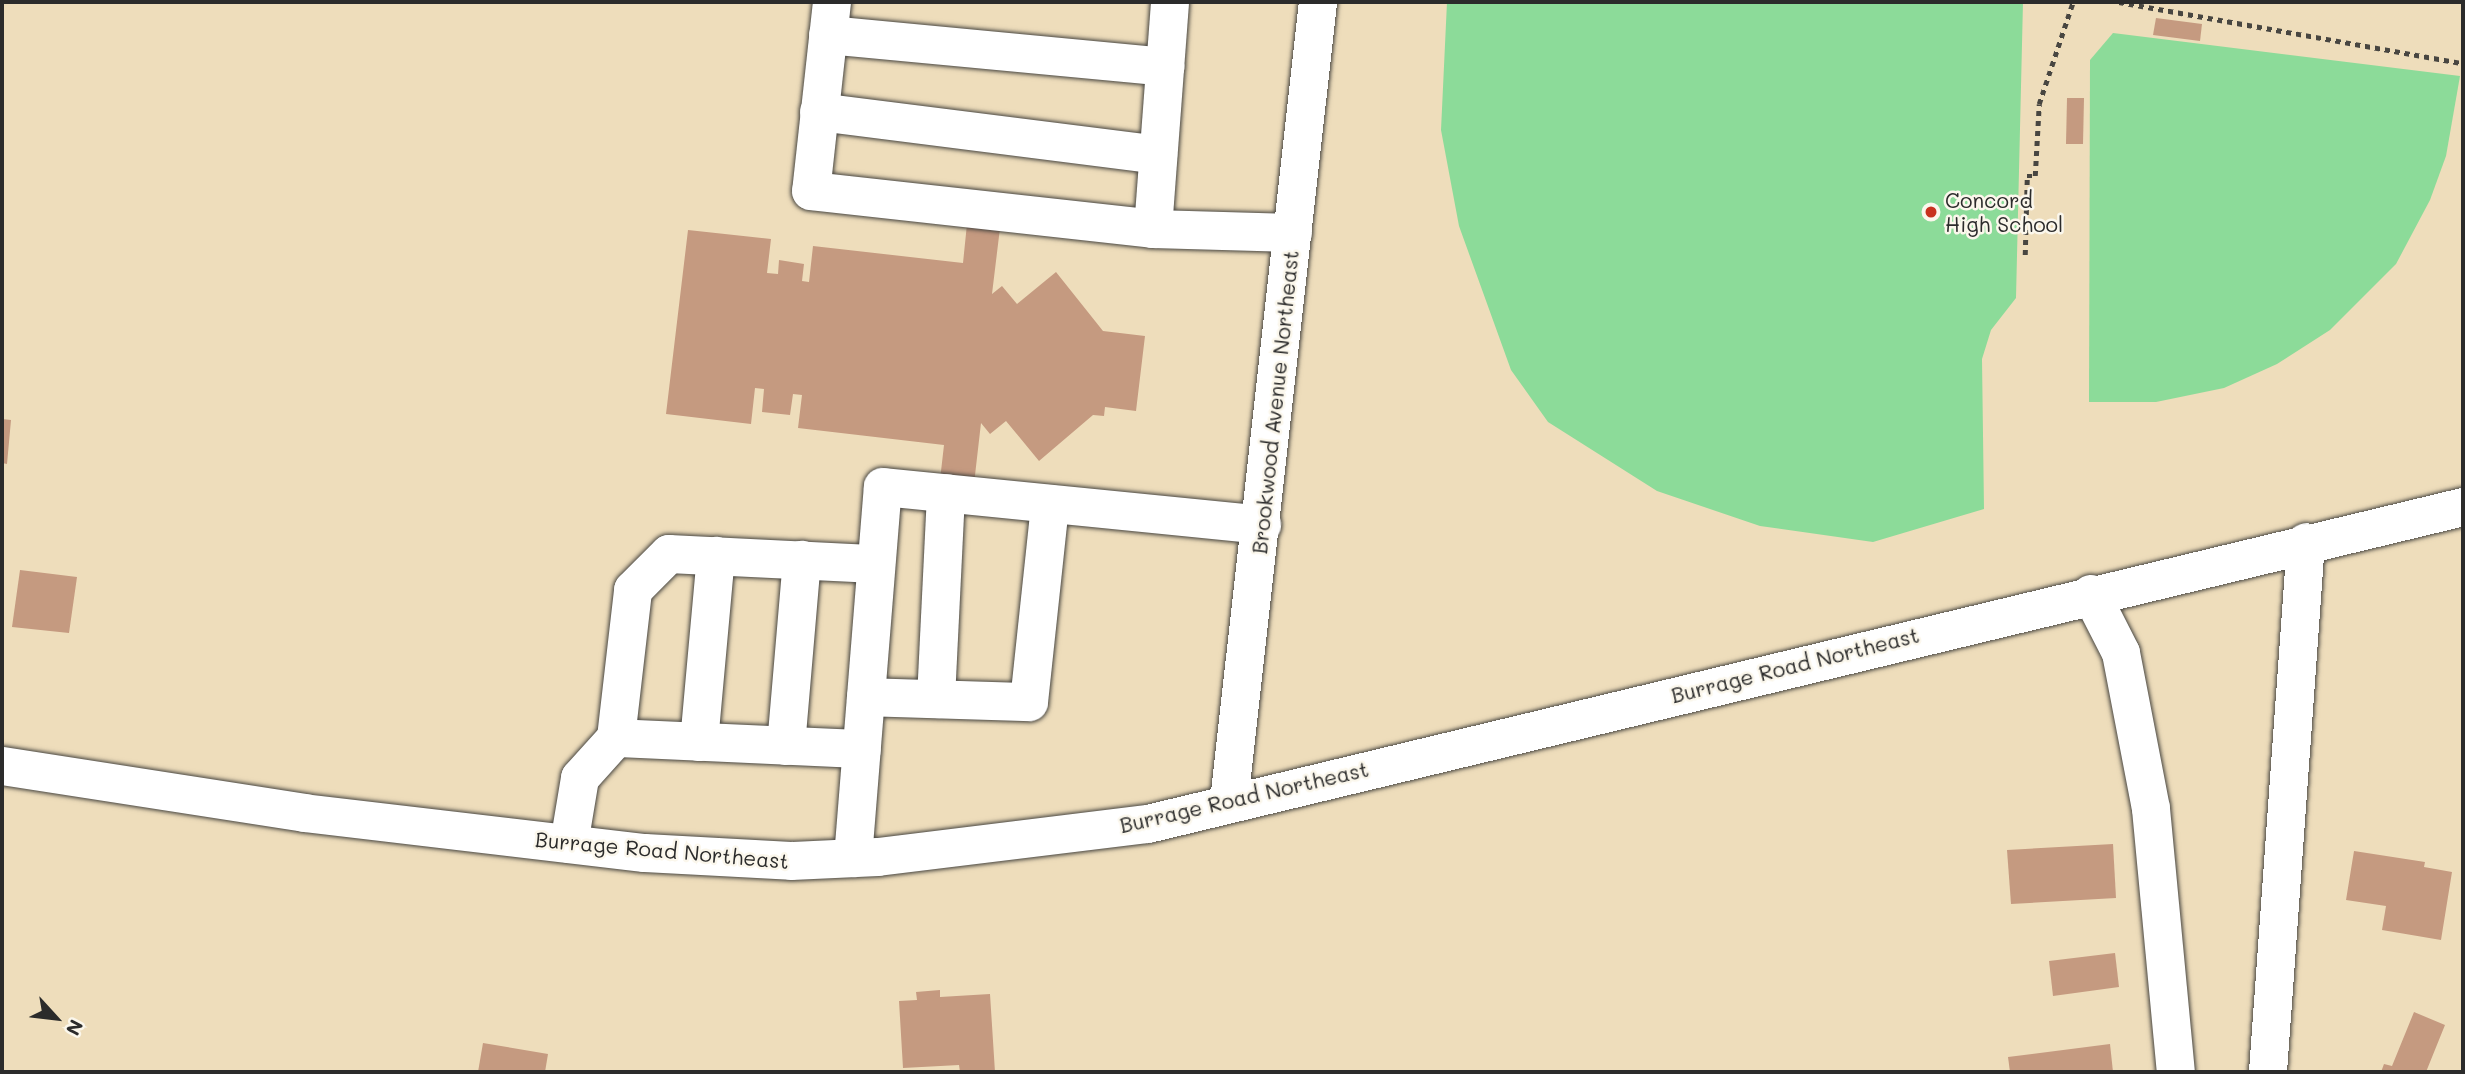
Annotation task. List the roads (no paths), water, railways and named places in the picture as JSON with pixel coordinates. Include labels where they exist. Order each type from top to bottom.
[{"type":"street","points":[[1153,229],[1170,2]]},
{"type":"street","name":"Brookwood Avenue Northeast","points":[[1229,802],[1262,525],[1318,2]]},
{"type":"street","points":[[1165,66],[830,18],[811,191],[1153,229],[1293,233]]},
{"type":"street","points":[[819,112],[1158,155]]},
{"type":"street","points":[[853,858],[883,487],[1262,525]]},
{"type":"street","points":[[936,699],[946,493]]},
{"type":"street","points":[[866,697],[1029,702],[1050,504]]},
{"type":"street","name":"Burrage Road Northeast","points":[[2,766],[304,813],[569,844],[791,861],[853,858],[1148,824],[1229,802],[2306,542],[2463,507]]},
{"type":"street","points":[[2267,1072],[2306,542]]},
{"type":"street","points":[[569,844],[580,778],[616,738],[633,590],[669,554],[876,564]]},
{"type":"street","points":[[699,742],[716,556]]},
{"type":"street","points":[[786,746],[802,560]]},
{"type":"street","points":[[2091,594],[2121,653],[2151,809],[2176,1072]]},
{"type":"street","points":[[616,738],[862,749]]},
{"type":"place","name":"Concord High School","points":[[1931,212]]}]
